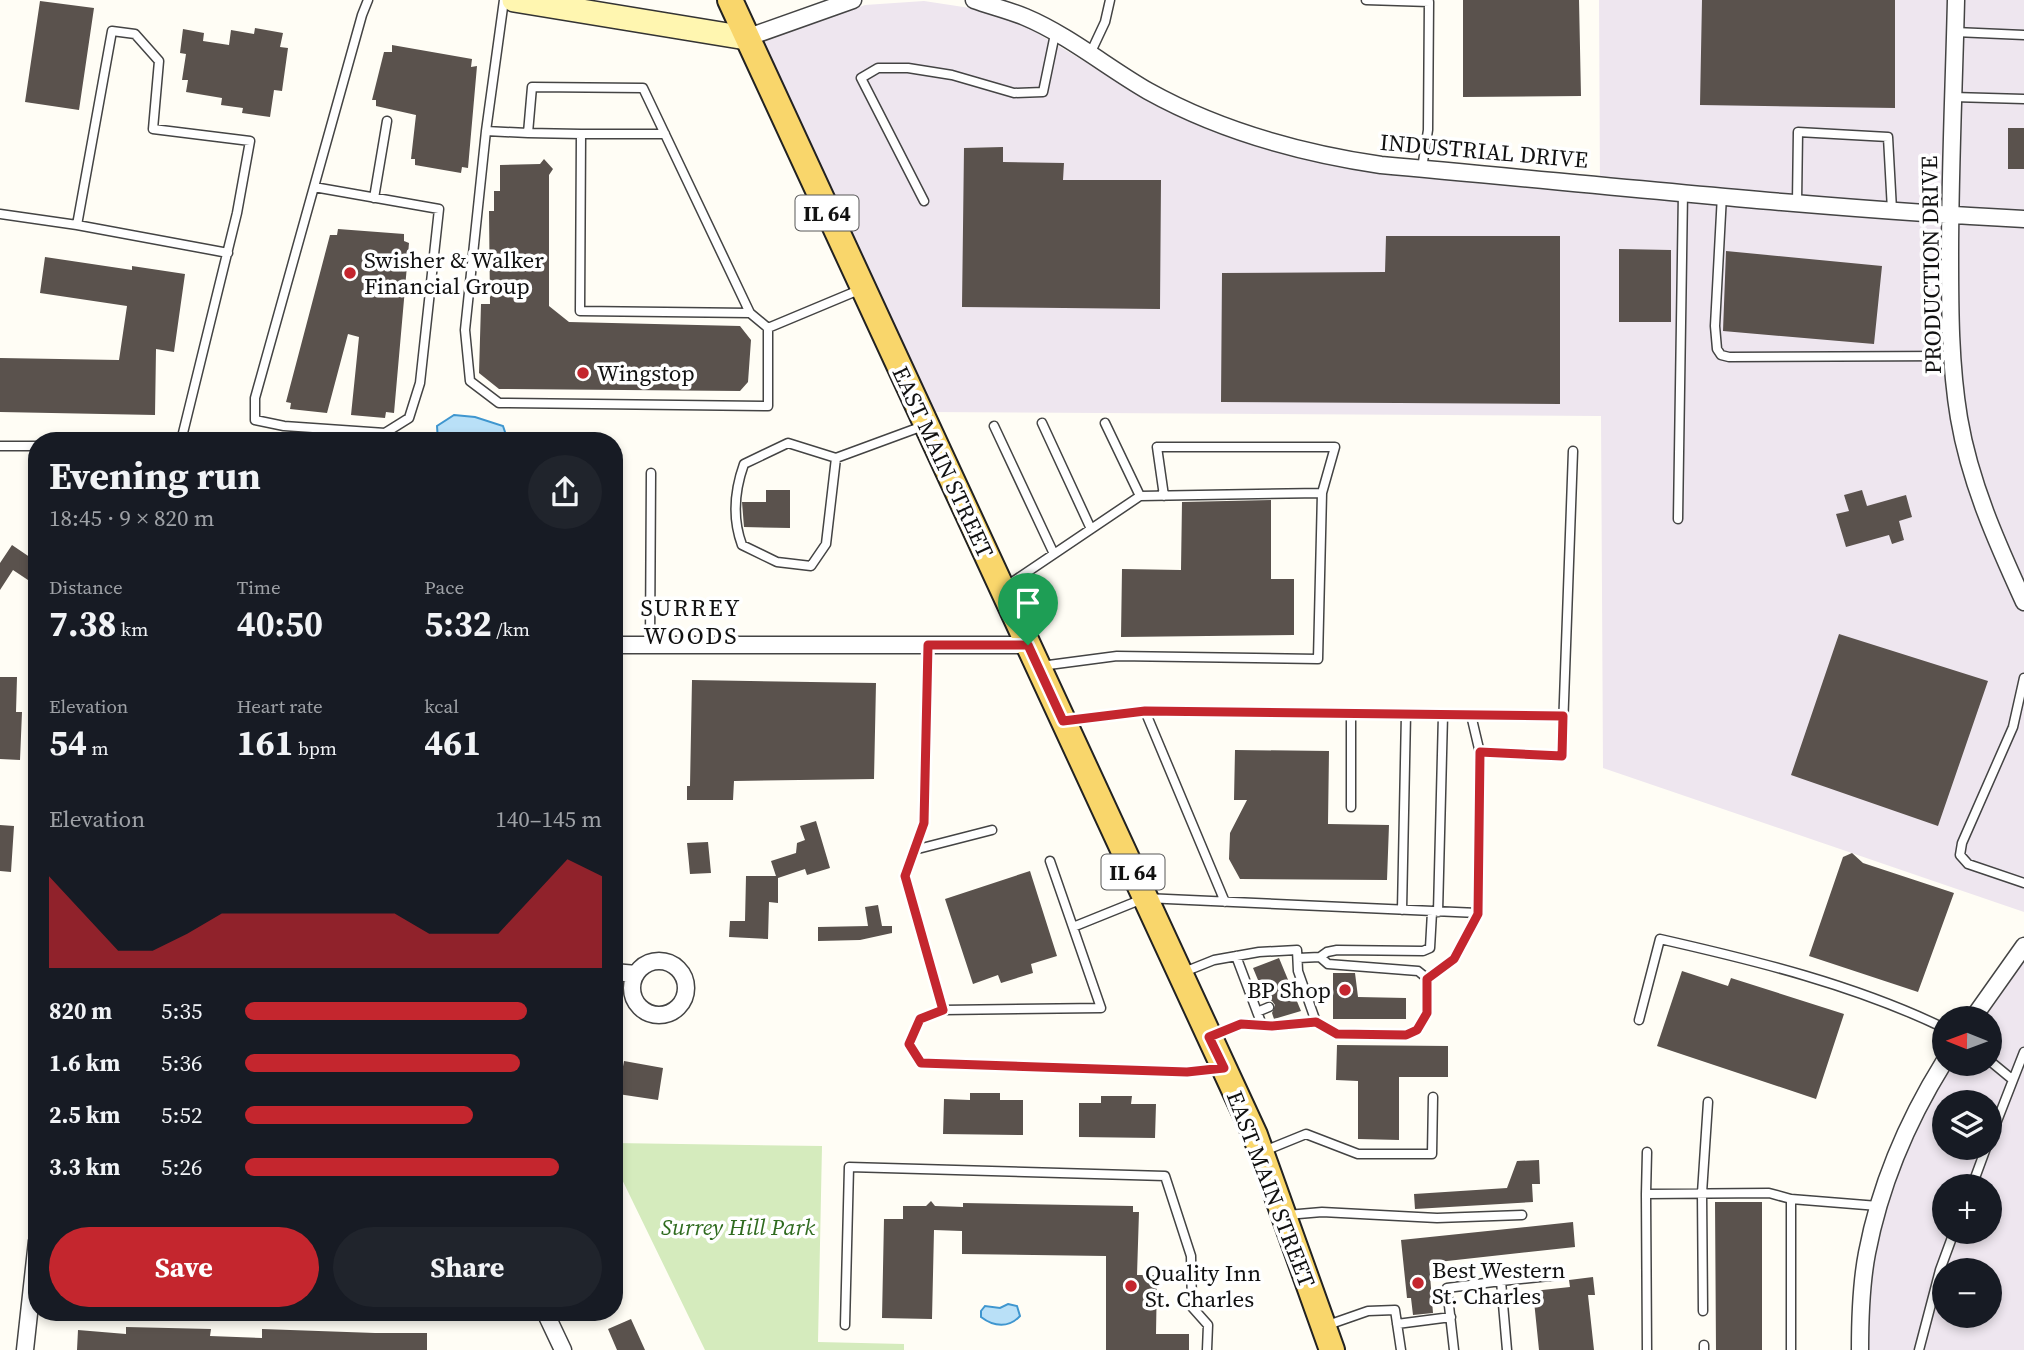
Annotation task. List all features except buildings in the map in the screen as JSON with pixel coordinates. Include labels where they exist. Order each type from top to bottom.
[{"type":"main road","name":"EAST MAIN STREET","points":[[730,0],[1224,1068],[1261,1153],[1332,1350]]},
{"type":"street","points":[[529,1],[746,38],[825,5],[853,0]]},
{"type":"street","name":"INDUSTRIAL DRIVE","points":[[974,0],[993,3],[1026,18],[1149,91],[1211,121],[1290,148],[1333,158],[1683,192],[2024,219]]},
{"type":"street","name":"PRODUCTION DRIVE","points":[[1956,0],[1950,215],[1952,356],[1959,420],[1974,481],[1997,543],[2024,602]]},
{"type":"street","points":[[623,645],[928,645],[1033,656]]},
{"type":"street","points":[[1982,1006],[2024,946]]},
{"type":"street","points":[[623,973],[636,974]]},
{"type":"street","points":[[1860,1350],[1860,1315],[1867,1252],[1888,1175],[1922,1098],[1935,1076]]},
{"type":"street","points":[[25,1350],[29,1321]]},
{"type":"street","points":[[549,1321],[563,1350]]},
{"type":"lane","points":[[368,0],[255,398],[255,420],[284,426],[371,432]]},
{"type":"lane","points":[[504,0],[486,131],[465,330],[470,381],[499,403],[768,406],[768,328]]},
{"type":"lane","points":[[1090,54],[1105,23],[1110,0]]},
{"type":"lane","points":[[1366,0],[1429,2],[1428,130],[1422,168]]},
{"type":"lane","points":[[77,225],[112,31],[135,34],[159,61],[153,129],[250,141],[228,253],[183,432]]},
{"type":"lane","points":[[1955,32],[2024,35]]},
{"type":"lane","points":[[924,201],[861,78],[878,68],[908,68],[952,75],[1014,93],[1043,92],[1055,34]]},
{"type":"lane","points":[[528,133],[532,87],[643,88],[750,313],[768,328]]},
{"type":"lane","points":[[1953,97],[2024,99]]},
{"type":"lane","points":[[374,198],[387,121]]},
{"type":"lane","points":[[486,131],[665,134]]},
{"type":"lane","points":[[1797,202],[1798,132],[1888,137],[1892,210]]},
{"type":"lane","points":[[581,134],[580,311],[750,313]]},
{"type":"lane","points":[[314,187],[439,209],[420,383],[409,418],[387,432]]},
{"type":"lane","points":[[1678,519],[1683,192]]},
{"type":"lane","points":[[1722,195],[1715,326],[1717,349],[1721,355],[1729,358],[1952,356]]},
{"type":"lane","points":[[0,214],[77,225],[228,253]]},
{"type":"lane","points":[[768,328],[862,289]]},
{"type":"lane","points":[[1105,422],[1140,496]]},
{"type":"lane","points":[[1042,423],[1091,529]]},
{"type":"lane","points":[[836,458],[826,544],[811,566],[777,562],[742,545],[735,525],[736,485],[744,464],[788,443],[836,458],[925,425]]},
{"type":"lane","points":[[994,426],[1054,554]]},
{"type":"lane","points":[[0,446],[28,446]]},
{"type":"lane","points":[[1033,656],[1318,659],[1322,493],[1335,447],[1157,447],[1164,496]]},
{"type":"lane","points":[[1480,752],[1562,756],[1573,451]]},
{"type":"lane","points":[[650,473],[650,645]]},
{"type":"lane","points":[[1002,589],[1140,496],[1322,493]]},
{"type":"lane","points":[[928,645],[924,823],[905,876],[943,1010]]},
{"type":"lane","points":[[2024,678],[2013,727],[1962,843],[1960,855],[1968,864],[2024,883]]},
{"type":"lane","points":[[1063,721],[1145,711],[1563,716]]},
{"type":"lane","points":[[1145,711],[1225,902]]},
{"type":"lane","points":[[1351,713],[1351,807]]},
{"type":"lane","points":[[1402,910],[1406,714]]},
{"type":"lane","points":[[1298,958],[1320,957],[1337,950],[1423,951],[1430,948],[1435,912],[1443,715]]},
{"type":"lane","points":[[1427,979],[1454,959],[1478,914],[1480,752],[1471,715]]},
{"type":"lane","points":[[914,850],[992,830]]},
{"type":"lane","points":[[1050,862],[1101,1008],[943,1010],[920,1019],[909,1044],[921,1063],[1187,1072],[1224,1068]]},
{"type":"lane","points":[[1073,927],[1145,898],[1478,914]]},
{"type":"lane","points":[[1639,1020],[1660,939],[1754,960],[1904,1009],[1932,1022]]},
{"type":"lane","points":[[1180,974],[1214,960],[1297,950],[1298,971],[1316,1022]]},
{"type":"lane","points":[[1236,956],[1262,1025]]},
{"type":"lane","points":[[1209,1037],[1241,1024],[1316,1022],[1337,1034],[1406,1035],[1417,1030],[1427,1013],[1427,979],[1418,971],[1328,964],[1320,957]]},
{"type":"lane","points":[[1287,976],[1298,971]]},
{"type":"lane","points":[[1249,991],[1261,986]]},
{"type":"lane","points":[[1295,996],[1306,992]]},
{"type":"lane","points":[[1257,1012],[1269,1007]]},
{"type":"lane","points":[[2002,1107],[2024,1052]]},
{"type":"lane","points":[[2002,1071],[2012,1080]]},
{"type":"lane","points":[[1261,1153],[1306,1134],[1358,1154],[1432,1154],[1433,1097]]},
{"type":"lane","points":[[1703,1311],[1702,1193],[1708,1102]]},
{"type":"lane","points":[[1647,1152],[1647,1350]]},
{"type":"lane","points":[[845,1325],[849,1167],[1164,1176],[1191,1256],[1192,1307],[1208,1325],[1207,1350]]},
{"type":"lane","points":[[1646,1194],[1769,1193],[1791,1199],[1880,1206]]},
{"type":"lane","points":[[1791,1199],[1791,1350]]},
{"type":"lane","points":[[1284,1216],[1322,1212],[1437,1218],[1522,1215]]},
{"type":"lane","points":[[1919,1350],[1950,1244]]},
{"type":"lane","points":[[1454,1350],[1447,1288],[1559,1275]]},
{"type":"lane","points":[[1501,1281],[1507,1350]]},
{"type":"lane","points":[[1324,1326],[1367,1311],[1395,1310],[1401,1350]]},
{"type":"lane","points":[[1397,1324],[1451,1317]]},
{"type":"shaded area","points":[[1599,0],[2024,0],[2024,912],[1603,768],[1601,416],[927,412],[756,44],[865,5],[924,1],[970,8],[1020,23],[1146,98],[1207,127],[1292,157],[1375,171],[1600,192]]},
{"type":"shaded area","points":[[2024,954],[2024,1350],[1866,1350],[1867,1300],[1873,1254],[1892,1181],[1932,1097],[1932,1160],[2002,1160],[2002,1090],[1936,1090],[1945,1076],[2002,1076],[2002,1006],[1990,1006]]},
{"type":"green space","name":"Surrey Hill Park","points":[[623,1143],[822,1146],[818,1342],[904,1344],[904,1350],[705,1350],[623,1181]]},
{"type":"water","points":[[454,415],[475,417],[503,426],[505,432],[437,432],[437,426]]},
{"type":"water","points":[[1008,1304],[1017,1306],[1020,1316],[1011,1323],[991,1323],[981,1317],[985,1306],[1000,1308]]},
{"type":"place","name":"Swisher & Walker Financial Group","points":[[350,273]]},
{"type":"place","name":"Wingstop","points":[[583,373]]},
{"type":"place","name":"BP Shop","points":[[1345,990]]},
{"type":"place","name":"Best Western St. Charles","points":[[1418,1283]]},
{"type":"place","name":"Quality Inn St. Charles","points":[[1131,1286]]},
{"type":"district","name":"SURREY WOODS","points":[[691,621]]},
{"type":"route","points":[[928,645],[1028,645],[1063,721],[1145,711],[1563,716],[1562,756],[1480,752],[1478,914],[1454,959],[1427,979],[1427,1013],[1417,1030],[1406,1035],[1337,1034],[1316,1022],[1272,1026],[1241,1024],[1209,1037],[1224,1068],[1187,1072],[921,1063],[909,1044],[920,1019],[943,1010],[905,876],[924,823],[928,645]]}]
